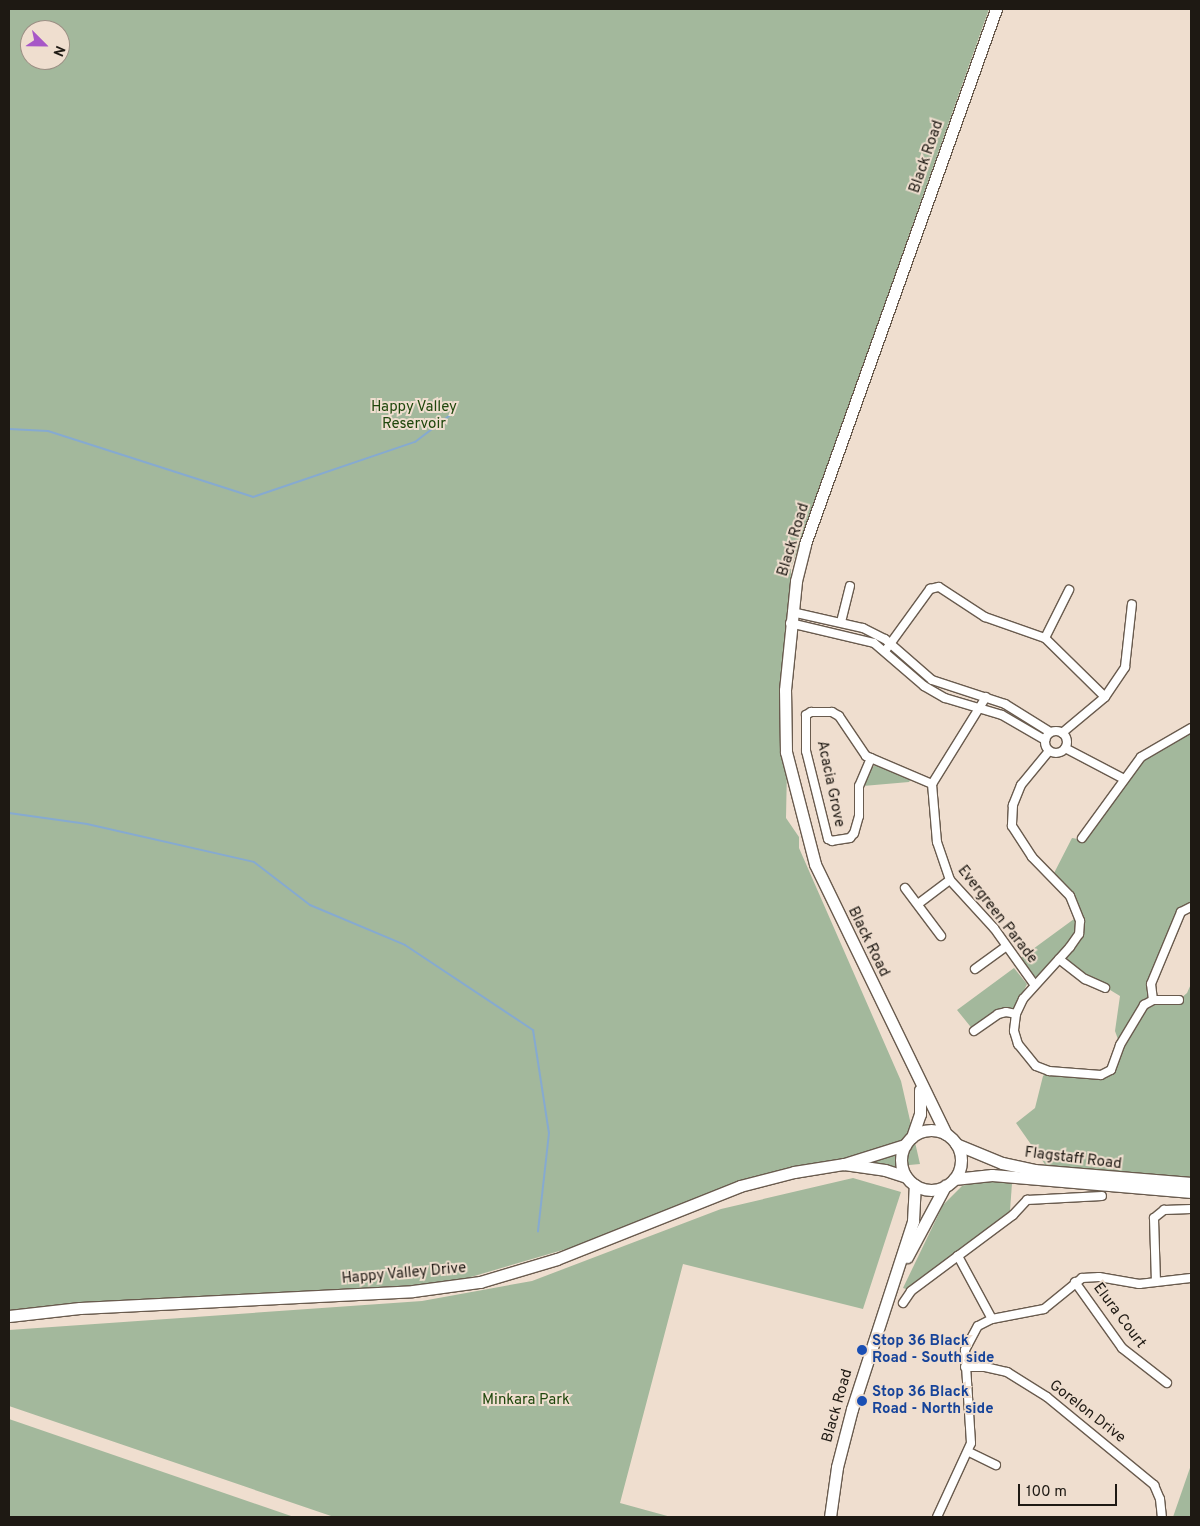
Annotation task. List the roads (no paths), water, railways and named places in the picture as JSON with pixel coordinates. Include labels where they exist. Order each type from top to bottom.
[{"type":"main road","name":"Black Road","points":[[946,1134],[839,918],[815,864],[802,822],[786,752],[785,690],[791,617],[806,544],[996,9]]},
{"type":"main road","name":"Black Road","points":[[909,1141],[921,1108],[919,1082]]},
{"type":"main road","points":[[929,1130],[946,1134],[956,1144],[960,1162],[949,1183],[932,1190],[911,1181],[901,1161],[909,1141],[929,1130]]},
{"type":"main road","name":"Happy Valley Drive","points":[[9,1316],[80,1308],[392,1293],[454,1287],[540,1265],[740,1186],[786,1174],[844,1164],[909,1141]]},
{"type":"main road","name":"Flagstaff Road","points":[[956,1144],[994,1161],[1034,1170],[1191,1183]]},
{"type":"main road","name":"Happy Valley Drive","points":[[844,1164],[873,1168],[911,1181]]},
{"type":"main road","name":"Flagstaff Road","points":[[949,1183],[992,1175],[1191,1192]]},
{"type":"main road","name":"Black Road","points":[[830,1517],[841,1451],[883,1305],[915,1213],[911,1181]]},
{"type":"main road","name":"Black Road","points":[[883,1305],[949,1183]]},
{"type":"street","points":[[841,622],[850,586]]},
{"type":"street","points":[[885,651],[934,586],[946,590],[985,617],[1045,638],[1105,697]]},
{"type":"street","points":[[1045,638],[1069,590]]},
{"type":"street","points":[[791,617],[841,622],[863,628],[892,644],[932,680],[1005,704],[1050,732],[1062,733],[1105,697],[1125,667],[1132,604]]},
{"type":"street","points":[[791,617],[861,638],[885,651],[924,686],[945,698],[982,707],[1002,715],[1045,740],[1049,751]]},
{"type":"street","points":[[932,784],[982,707],[986,697]]},
{"type":"street","name":"Acacia Grove","points":[[871,758],[859,786],[859,816],[854,833],[850,838],[832,841],[828,839],[806,751],[806,715],[832,712],[839,716],[861,752],[932,784]]},
{"type":"street","points":[[1082,838],[1141,758],[1191,728]]},
{"type":"street","points":[[1045,740],[1050,732]]},
{"type":"street","points":[[1062,733],[1066,740],[1065,748]]},
{"type":"street","points":[[1065,748],[1124,779]]},
{"type":"street","points":[[1049,751],[1057,753],[1065,748]]},
{"type":"street","points":[[1049,751],[1021,785],[1013,806],[1012,826],[1032,857],[1070,896],[1078,908],[1079,934],[1059,959],[1034,984],[1016,1014],[1014,1031],[1018,1044],[1036,1066],[1049,1071],[1101,1075],[1110,1070],[1120,1045],[1144,1005],[1153,1000],[1179,1000]]},
{"type":"street","name":"Evergreen Parade","points":[[932,784],[937,842],[950,880],[994,928],[1005,947],[1034,984]]},
{"type":"street","points":[[918,904],[950,880]]},
{"type":"street","points":[[905,888],[941,936]]},
{"type":"street","points":[[1153,1000],[1151,984],[1181,912],[1191,907]]},
{"type":"street","points":[[975,969],[1005,947]]},
{"type":"street","points":[[1059,959],[1084,978],[1105,988]]},
{"type":"street","points":[[974,1031],[998,1014],[1006,1012],[1016,1014]]},
{"type":"street","points":[[903,1303],[911,1291],[1031,1198],[1102,1196]]},
{"type":"street","points":[[1156,1282],[1154,1218],[1164,1210],[1191,1209]]},
{"type":"street","points":[[958,1256],[992,1319]]},
{"type":"street","points":[[937,1517],[969,1452],[970,1426],[965,1367],[967,1343],[978,1326],[992,1319],[1044,1309],[1075,1282],[1099,1277],[1125,1284],[1191,1278]]},
{"type":"street","name":"Elura Court","points":[[1075,1282],[1122,1348],[1167,1383]]},
{"type":"street","name":"Gorelon Drive","points":[[965,1367],[985,1366],[1007,1372],[1047,1397],[1154,1485],[1160,1499],[1162,1517]]},
{"type":"street","points":[[969,1452],[996,1466]]},
{"type":"waterway","points":[[9,429],[48,431],[253,497],[415,442],[449,416]]},
{"type":"waterway","points":[[9,813],[87,824],[254,862],[310,905],[405,945],[533,1030],[549,1133],[538,1231]]},
{"type":"place","name":"Stop 36 Black Road - South side","points":[[862,1350]]},
{"type":"place","name":"Stop 36 Black Road - North side","points":[[862,1401]]},
{"type":"park label","name":"Happy Valley Reservoir","points":[[414,416]]},
{"type":"park label","name":"Minkara Park","points":[[526,1401]]}]
